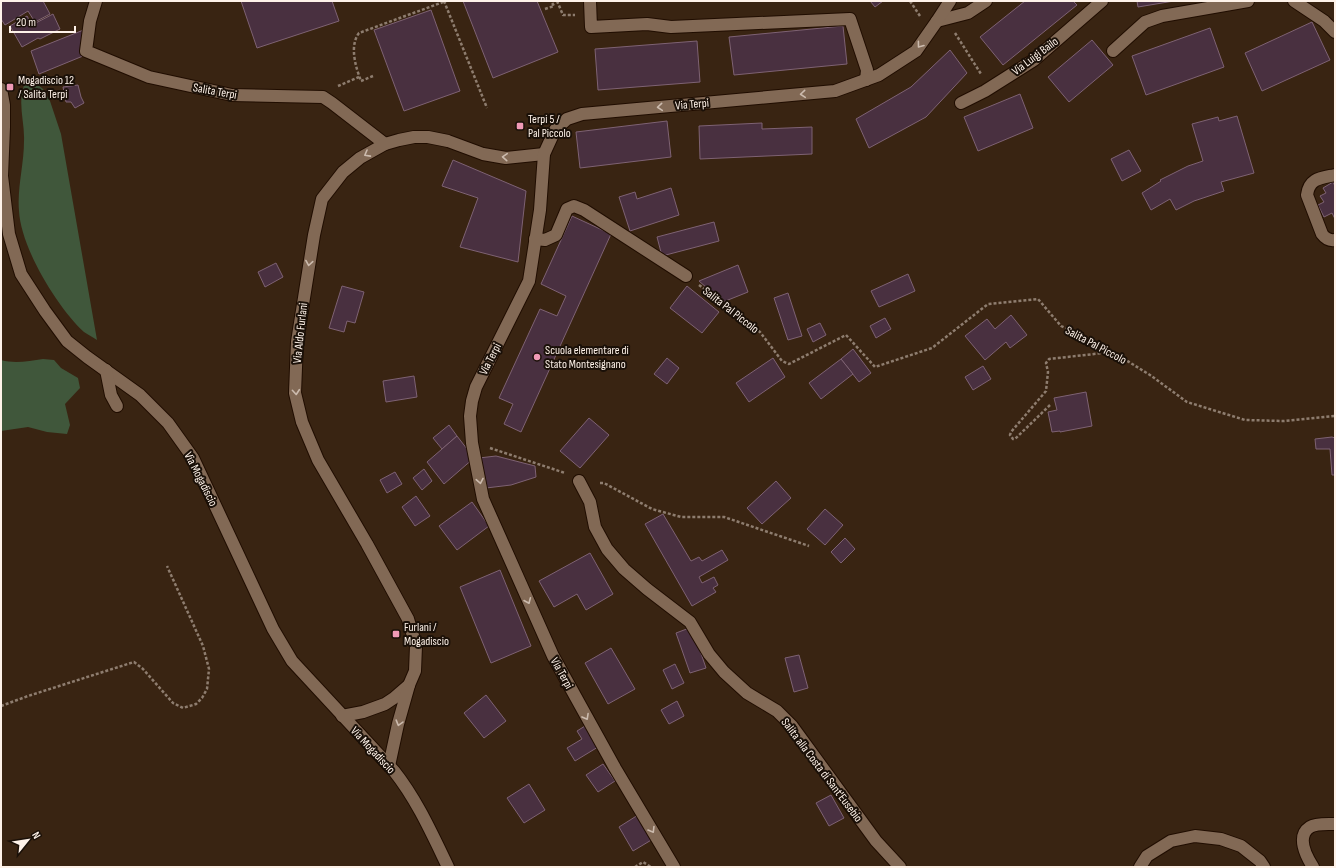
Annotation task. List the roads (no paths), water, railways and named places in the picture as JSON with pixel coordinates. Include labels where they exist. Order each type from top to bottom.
[{"type":"street","name":"Salita Terpi","points":[[96,1],[90,21],[86,51],[149,78],[232,95],[323,97],[385,144]]},
{"type":"street","points":[[590,1],[591,27],[647,24],[671,27],[850,19],[867,70],[866,80]]},
{"type":"street","name":"Via Terpi","points":[[674,867],[615,768],[553,656],[483,499],[472,443],[470,416],[476,388],[529,281],[540,210],[544,154],[555,130],[567,119],[582,114],[835,91],[866,80],[879,75],[916,51],[942,20],[950,1]]},
{"type":"street","points":[[942,20],[968,14],[986,1]]},
{"type":"street","name":"Via Luigi Bailo","points":[[961,103],[990,88],[1034,60],[1102,1]]},
{"type":"street","points":[[1113,51],[1145,22],[1162,16],[1248,1]]},
{"type":"street","points":[[1294,1],[1324,21],[1335,32]]},
{"type":"street","name":"Via Mogadiscio","points":[[1,89],[4,106],[2,176],[10,234],[21,274],[45,311],[68,340],[140,395],[168,423],[193,458],[277,635],[292,661],[407,787],[421,811],[448,867]]},
{"type":"street","name":"Via Aldo Furlani","points":[[389,766],[409,685],[415,671],[416,646],[408,619],[367,544],[318,460],[302,422],[295,393],[297,342],[314,235],[322,199],[343,172],[360,158],[385,144],[399,140],[414,137],[428,137],[448,141],[483,154],[506,158],[544,154]]},
{"type":"street","points":[[1335,175],[1318,178],[1310,184],[1307,195],[1322,234],[1329,240],[1335,240]]},
{"type":"street","points":[[535,239],[545,240],[556,235],[568,209],[574,206],[584,210],[686,276]]},
{"type":"street","points":[[106,370],[111,395],[117,406]]},
{"type":"street","name":"Salita alla Costa di Sant'Eusebio","points":[[579,481],[590,502],[595,527],[607,549],[624,569],[690,622],[709,654],[724,672],[747,693],[777,712],[792,726],[876,841],[900,867]]},
{"type":"street","points":[[342,716],[363,712],[385,704],[409,685]]},
{"type":"street","points":[[1313,867],[1304,849],[1303,842],[1306,831],[1310,826],[1335,824]]},
{"type":"street","points":[[1140,867],[1147,856],[1171,841],[1195,836],[1221,839],[1241,846],[1260,861],[1264,867]]},
{"type":"place","name":"Mogadiscio 12 / Salita Terpi","points":[[10,87]]},
{"type":"place","name":"Terpi 5 / Pal Piccolo","points":[[520,126]]},
{"type":"place","name":"Scuola elementare di Stato Montesignano","points":[[537,357]]},
{"type":"place","name":"Furlani / Mogadiscio","points":[[396,634]]}]
